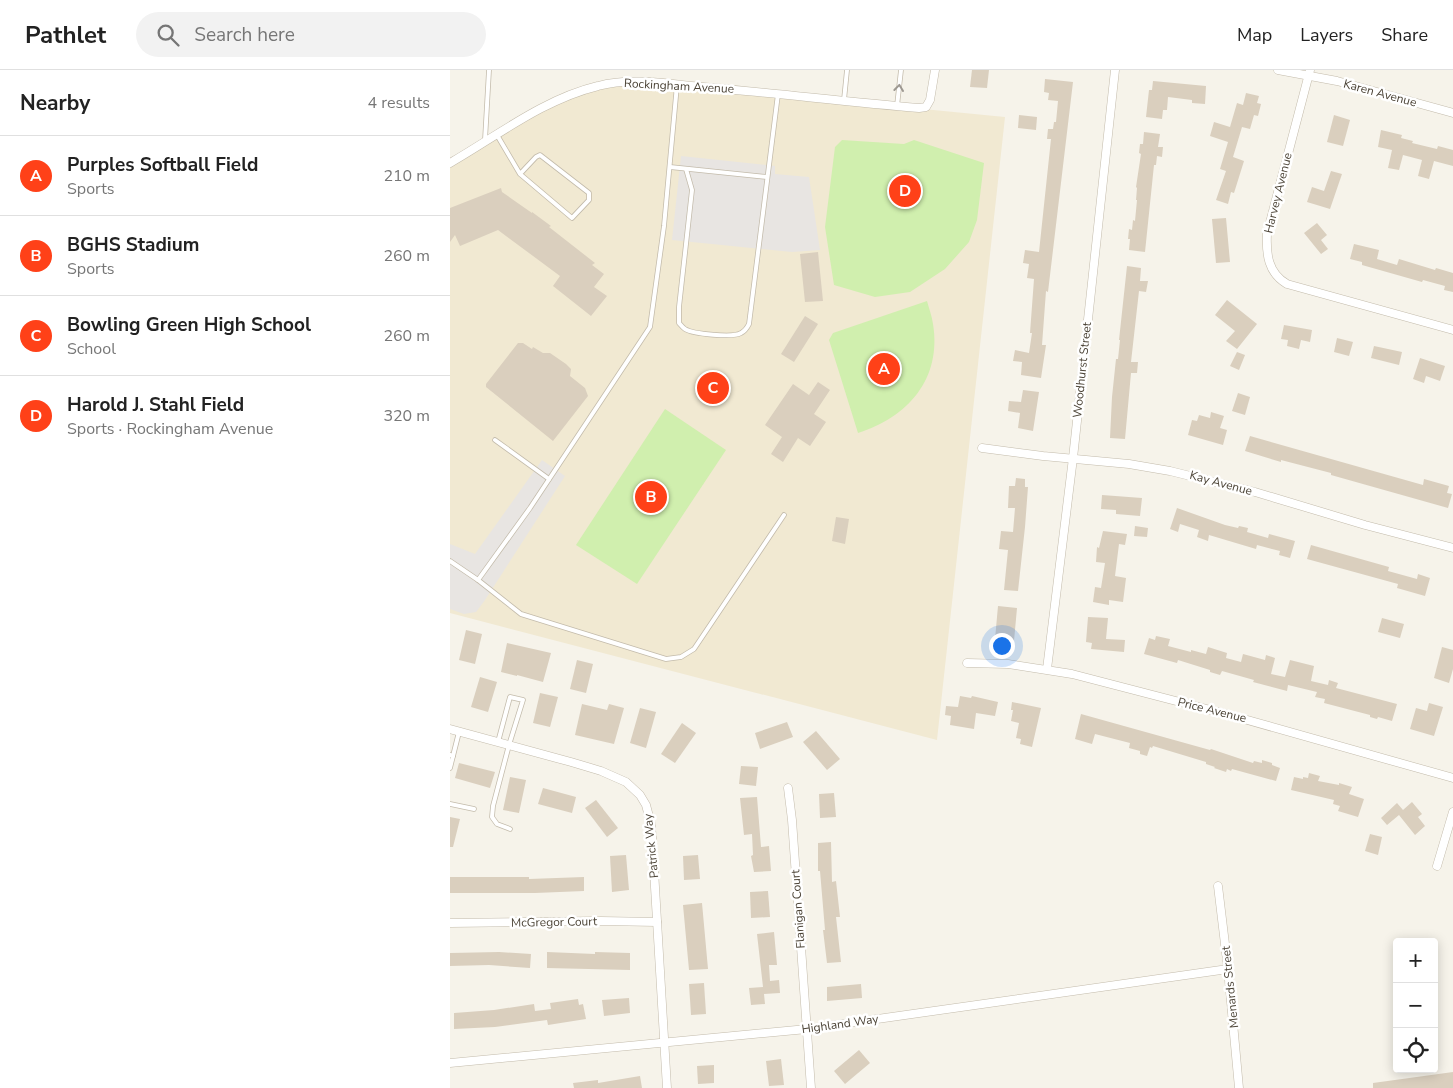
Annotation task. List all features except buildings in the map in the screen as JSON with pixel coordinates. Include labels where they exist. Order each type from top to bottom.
[{"type":"street","name":"Rockingham Avenue","points":[[452,160],[554,103],[597,86],[629,82],[677,85],[778,93],[919,108],[926,106],[930,100],[935,70]]},
{"type":"street","name":"Woodhurst Street","points":[[1047,669],[1073,458],[1115,70]]},
{"type":"street","name":"Karen Avenue","points":[[1278,70],[1310,73],[1453,113]]},
{"type":"street","name":"Harvey Avenue","points":[[1310,73],[1267,234],[1266,253],[1275,274],[1288,284],[1453,330]]},
{"type":"street","name":"Kay Avenue","points":[[982,448],[1129,464],[1184,474],[1453,548]]},
{"type":"street","name":"Price Avenue","points":[[967,663],[1008,664],[1072,674],[1226,714],[1453,778]]},
{"type":"street","name":"Patrick Way","points":[[450,729],[601,771],[626,782],[640,795],[646,805],[651,824],[667,1088]]},
{"type":"street","name":"Flanigan Court","points":[[788,788],[792,820],[811,1088]]},
{"type":"street","points":[[1437,866],[1453,812]]},
{"type":"street","name":"Menards Street","points":[[1218,886],[1239,1088]]},
{"type":"street","name":"McGregor Court","points":[[450,923],[657,922]]},
{"type":"street","name":"Highland Way","points":[[450,1063],[807,1029],[1228,968]]},
{"type":"lane","points":[[485,142],[489,70]]},
{"type":"lane","points":[[844,101],[846,70]]},
{"type":"lane","points":[[897,106],[901,70]]},
{"type":"lane","points":[[478,580],[549,479],[650,327],[664,226],[677,85]]},
{"type":"lane","points":[[686,169],[692,190],[679,307],[679,323],[685,329],[692,331],[728,336],[744,332],[749,324],[778,93]]},
{"type":"lane","points":[[497,135],[520,174],[572,218],[589,200],[589,193],[540,155],[520,174]]},
{"type":"lane","points":[[670,167],[767,177]]},
{"type":"lane","points":[[495,440],[549,479]]},
{"type":"lane","points":[[450,561],[478,580],[521,614],[666,659],[681,657],[694,649],[784,515]]},
{"type":"lane","points":[[498,742],[510,697],[523,700],[493,806],[492,817],[497,824],[510,830]]},
{"type":"lane","points":[[450,768],[459,732]]},
{"type":"lane","points":[[450,804],[474,809]]},
{"type":"shaded area","points":[[646,82],[1005,117],[937,740],[450,613],[450,163],[541,110],[597,86]]},
{"type":"shaded area","points":[[681,156],[775,166],[775,174],[809,177],[820,250],[792,252],[672,240]]},
{"type":"shaded area","points":[[542,460],[565,476],[476,612],[464,614],[450,609],[450,544],[475,554]]},
{"type":"green space","points":[[842,140],[904,144],[914,140],[984,163],[977,220],[969,242],[945,269],[910,292],[875,297],[834,285],[825,227],[835,147]]},
{"type":"green space","points":[[927,301],[933,321],[934,344],[932,362],[926,378],[918,393],[906,406],[876,426],[858,433],[829,340],[833,333]]},
{"type":"green space","points":[[665,409],[726,450],[637,584],[576,545]]},
{"type":"place","name":"Harold J. Stahl Field","points":[[905,191]]},
{"type":"place","name":"Purples Softball Field","points":[[884,369]]},
{"type":"place","name":"Bowling Green High School","points":[[713,388]]},
{"type":"place","name":"BGHS Stadium","points":[[651,497]]}]
